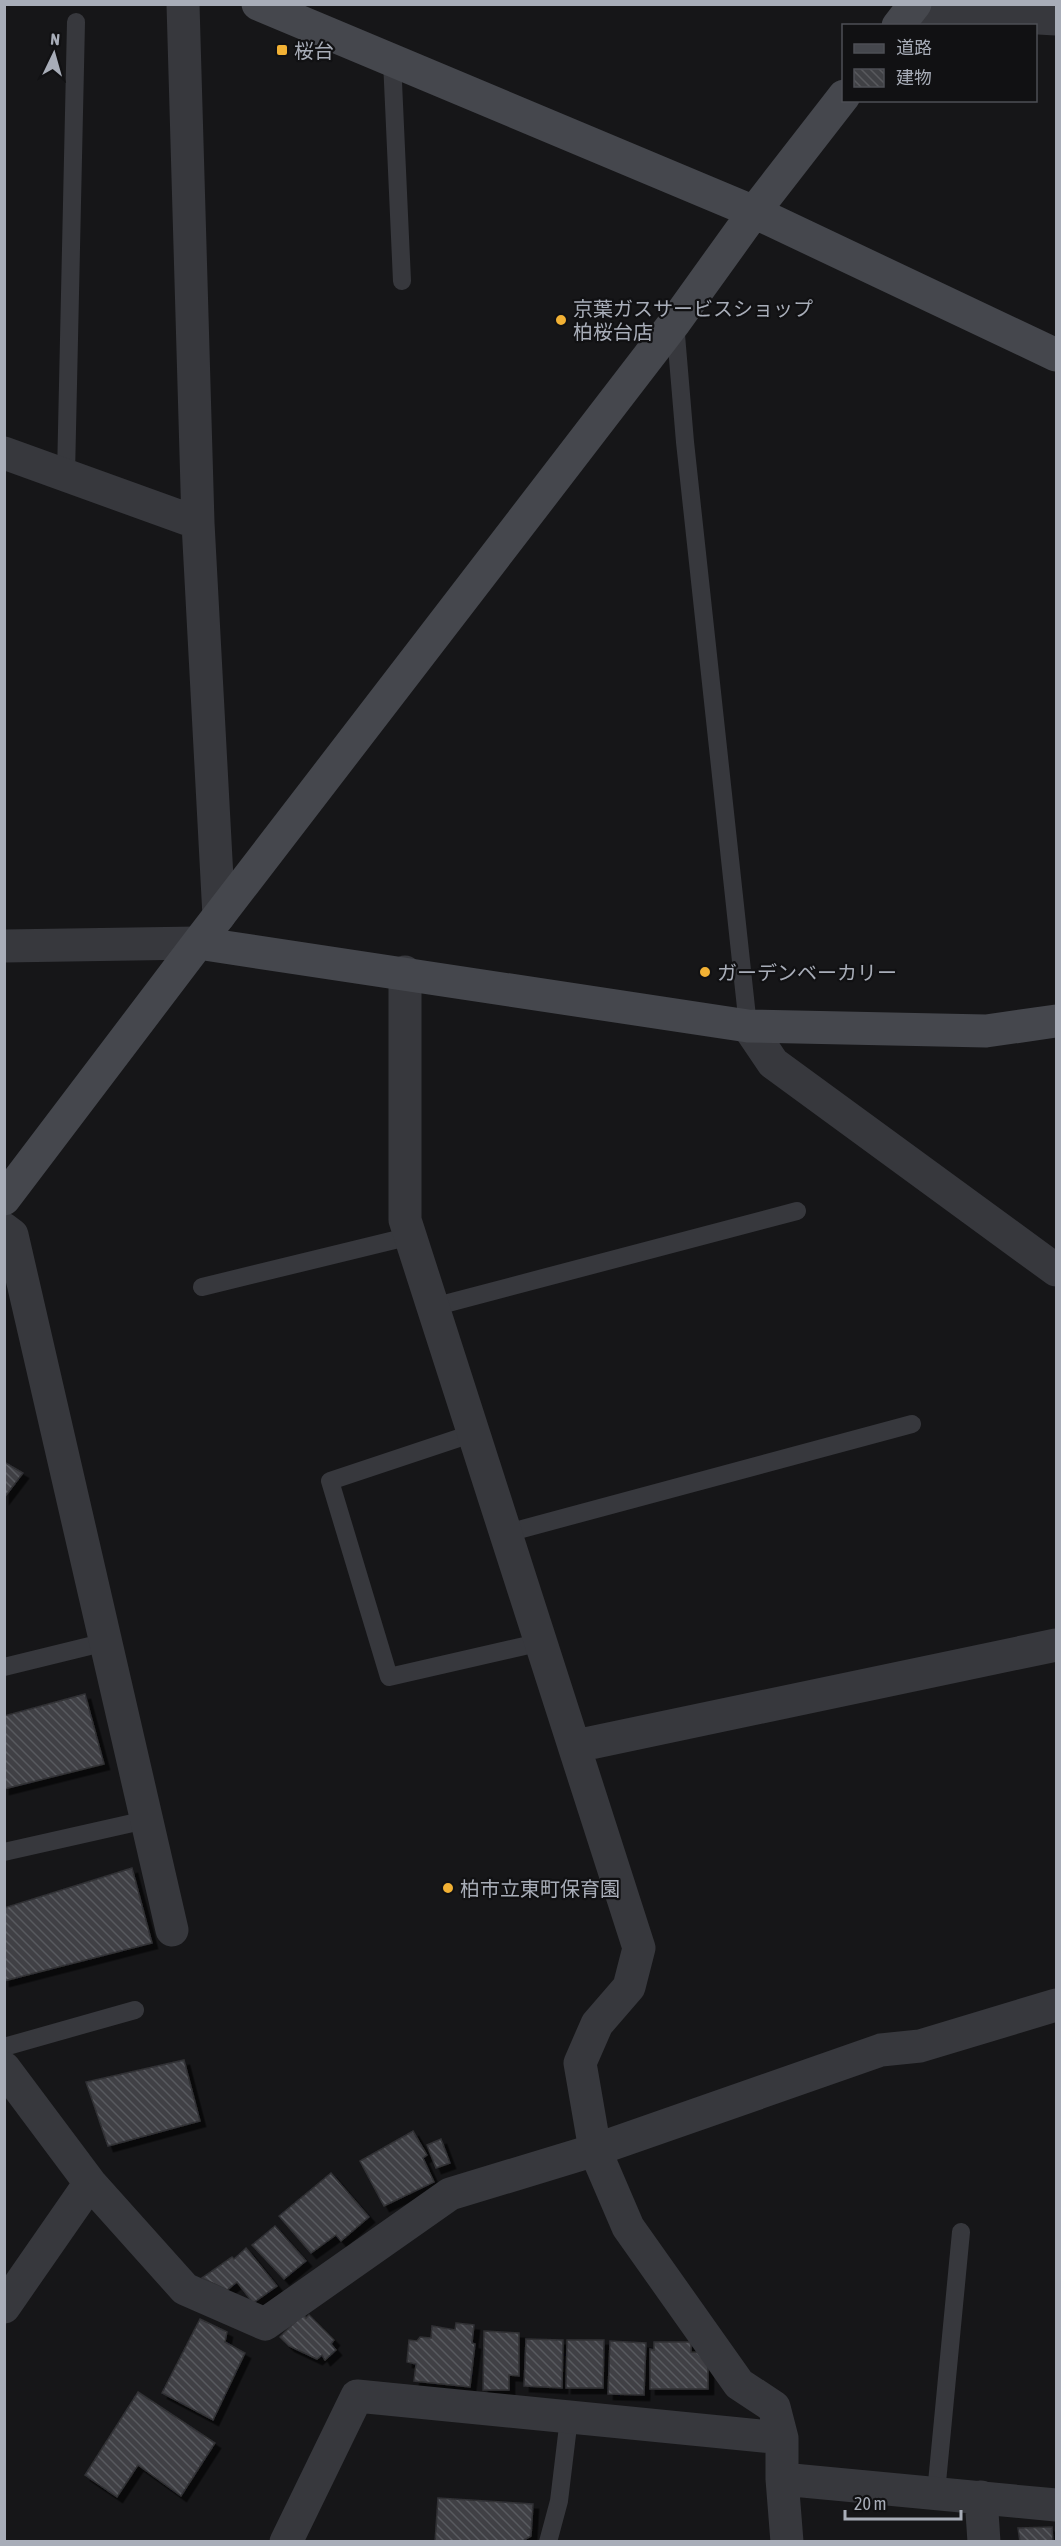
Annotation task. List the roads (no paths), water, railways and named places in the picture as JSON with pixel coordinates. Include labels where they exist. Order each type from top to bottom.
[{"type":"street","points":[[183,4],[198,523],[219,916]]},
{"type":"street","points":[[258,4],[754,212],[1056,355]]},
{"type":"street","points":[[907,14],[1056,19]]},
{"type":"street","points":[[4,1199],[675,322],[754,212],[842,97]]},
{"type":"street","points":[[4,453],[198,523]]},
{"type":"street","points":[[4,946],[198,943],[405,972],[748,1026],[986,1031],[1056,1021]]},
{"type":"street","points":[[405,972],[405,1220],[576,1746],[639,1948],[629,1987],[597,2024],[580,2063],[595,2150],[628,2227],[739,2384],[774,2407],[782,2438],[782,2479],[787,2541]]},
{"type":"street","points":[[748,1026],[773,1063],[1056,1270]]},
{"type":"street","points":[[4,1229],[12,1235],[172,1930]]},
{"type":"street","points":[[576,1746],[1056,1646]]},
{"type":"street","points":[[4,2068],[90,2183],[185,2289],[265,2324],[450,2194],[595,2150],[881,2050],[920,2046],[1056,2005]]},
{"type":"street","points":[[4,2307],[90,2183]]},
{"type":"street","points":[[286,2541],[357,2396],[782,2438]]},
{"type":"street","points":[[782,2479],[1056,2505]]},
{"type":"street","points":[[981,2497],[984,2541]]},
{"type":"lane","points":[[66,475],[76,22]]},
{"type":"lane","points":[[392,60],[402,281]]},
{"type":"lane","points":[[675,322],[685,442],[748,1026]]},
{"type":"lane","points":[[433,1307],[797,1211]]},
{"type":"lane","points":[[202,1287],[411,1236]]},
{"type":"lane","points":[[507,1533],[912,1424]]},
{"type":"lane","points":[[474,1433],[330,1481],[389,1677],[542,1642]]},
{"type":"lane","points":[[4,1667],[106,1642]]},
{"type":"lane","points":[[4,1852],[146,1820]]},
{"type":"lane","points":[[4,2047],[135,2010]]},
{"type":"lane","points":[[936,2493],[961,2232]]},
{"type":"lane","points":[[548,2541],[559,2501],[569,2418]]},
{"type":"place","name":"桜台","points":[[282,50]]},
{"type":"place","name":"京葉ガスサービスショップ 柏桜台店","points":[[561,320]]},
{"type":"place","name":"ガーデンベーカリー","points":[[705,972]]},
{"type":"place","name":"柏市立東町保育園","points":[[448,1888]]}]
